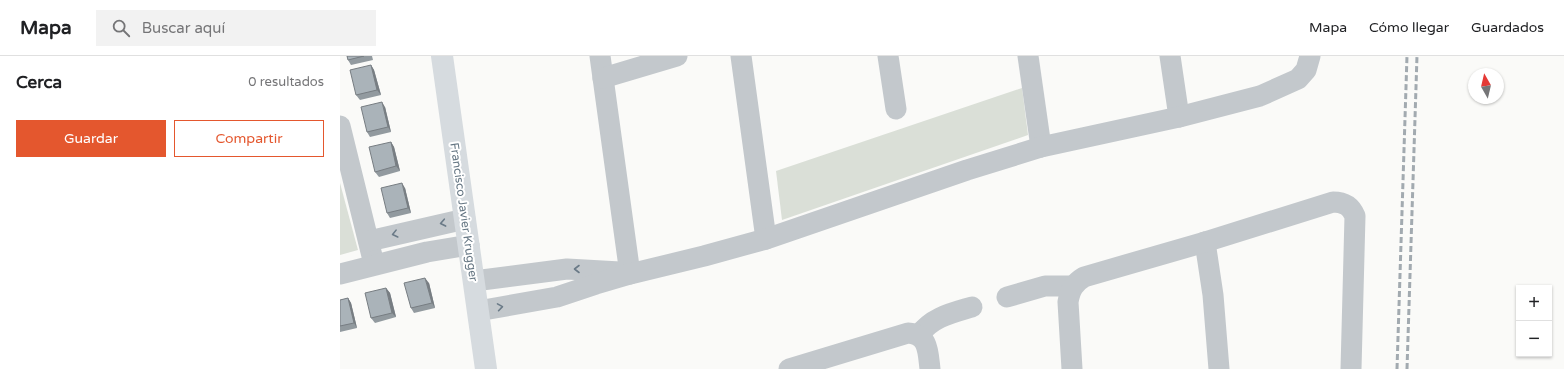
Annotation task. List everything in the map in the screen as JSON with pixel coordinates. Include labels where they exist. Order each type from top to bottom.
[{"type":"main road","name":"Francisco Javier Krugger","points":[[442,56],[486,369]]},
{"type":"street","points":[[600,56],[630,274]]},
{"type":"street","points":[[603,78],[677,56]]},
{"type":"street","points":[[741,56],[766,239]]},
{"type":"street","points":[[888,56],[896,109]]},
{"type":"street","points":[[1028,56],[1041,147]]},
{"type":"street","points":[[1170,56],[1179,117]]},
{"type":"street","points":[[478,311],[557,297],[630,274],[766,239],[967,170],[1041,147],[1179,117],[1260,96],[1290,84],[1303,75],[1308,65],[1310,56]]},
{"type":"street","points":[[340,126],[374,264]]},
{"type":"street","points":[[1072,369],[1068,302],[1069,294],[1073,286],[1084,277],[1205,242],[1333,202],[1344,203],[1349,206],[1355,216],[1351,369]]},
{"type":"street","points":[[368,241],[465,219]]},
{"type":"street","points":[[1205,242],[1213,295],[1219,369]]},
{"type":"street","points":[[340,274],[374,264],[446,248],[469,245]]},
{"type":"street","points":[[474,281],[567,269],[601,270],[630,274]]},
{"type":"street","points":[[1007,297],[1045,286],[1073,286]]},
{"type":"street","points":[[919,335],[930,323],[937,319],[972,307]]},
{"type":"street","points":[[789,369],[903,334],[914,333],[919,335],[927,344],[930,369]]},
{"type":"shaded area","points":[[1022,88],[1028,135],[782,220],[776,171]]},
{"type":"shaded area","points":[[340,183],[358,250],[340,255]]},
{"type":"building","points":[[347,56],[364,56],[348,60]]},
{"type":"building","points":[[371,65],[377,90],[356,95],[350,70]]},
{"type":"building","points":[[382,102],[388,127],[367,132],[361,107]]},
{"type":"building","points":[[391,142],[396,166],[375,172],[369,147]]},
{"type":"building","points":[[402,183],[408,208],[387,213],[381,188]]},
{"type":"building","points":[[425,278],[432,303],[411,308],[404,283]]},
{"type":"building","points":[[386,288],[392,313],[371,318],[365,293]]},
{"type":"building","points":[[348,298],[354,323],[340,326],[340,300]]},
{"type":"railway","points":[[1397,369],[1407,56]]},
{"type":"railway","points":[[1407,369],[1417,56]]}]
